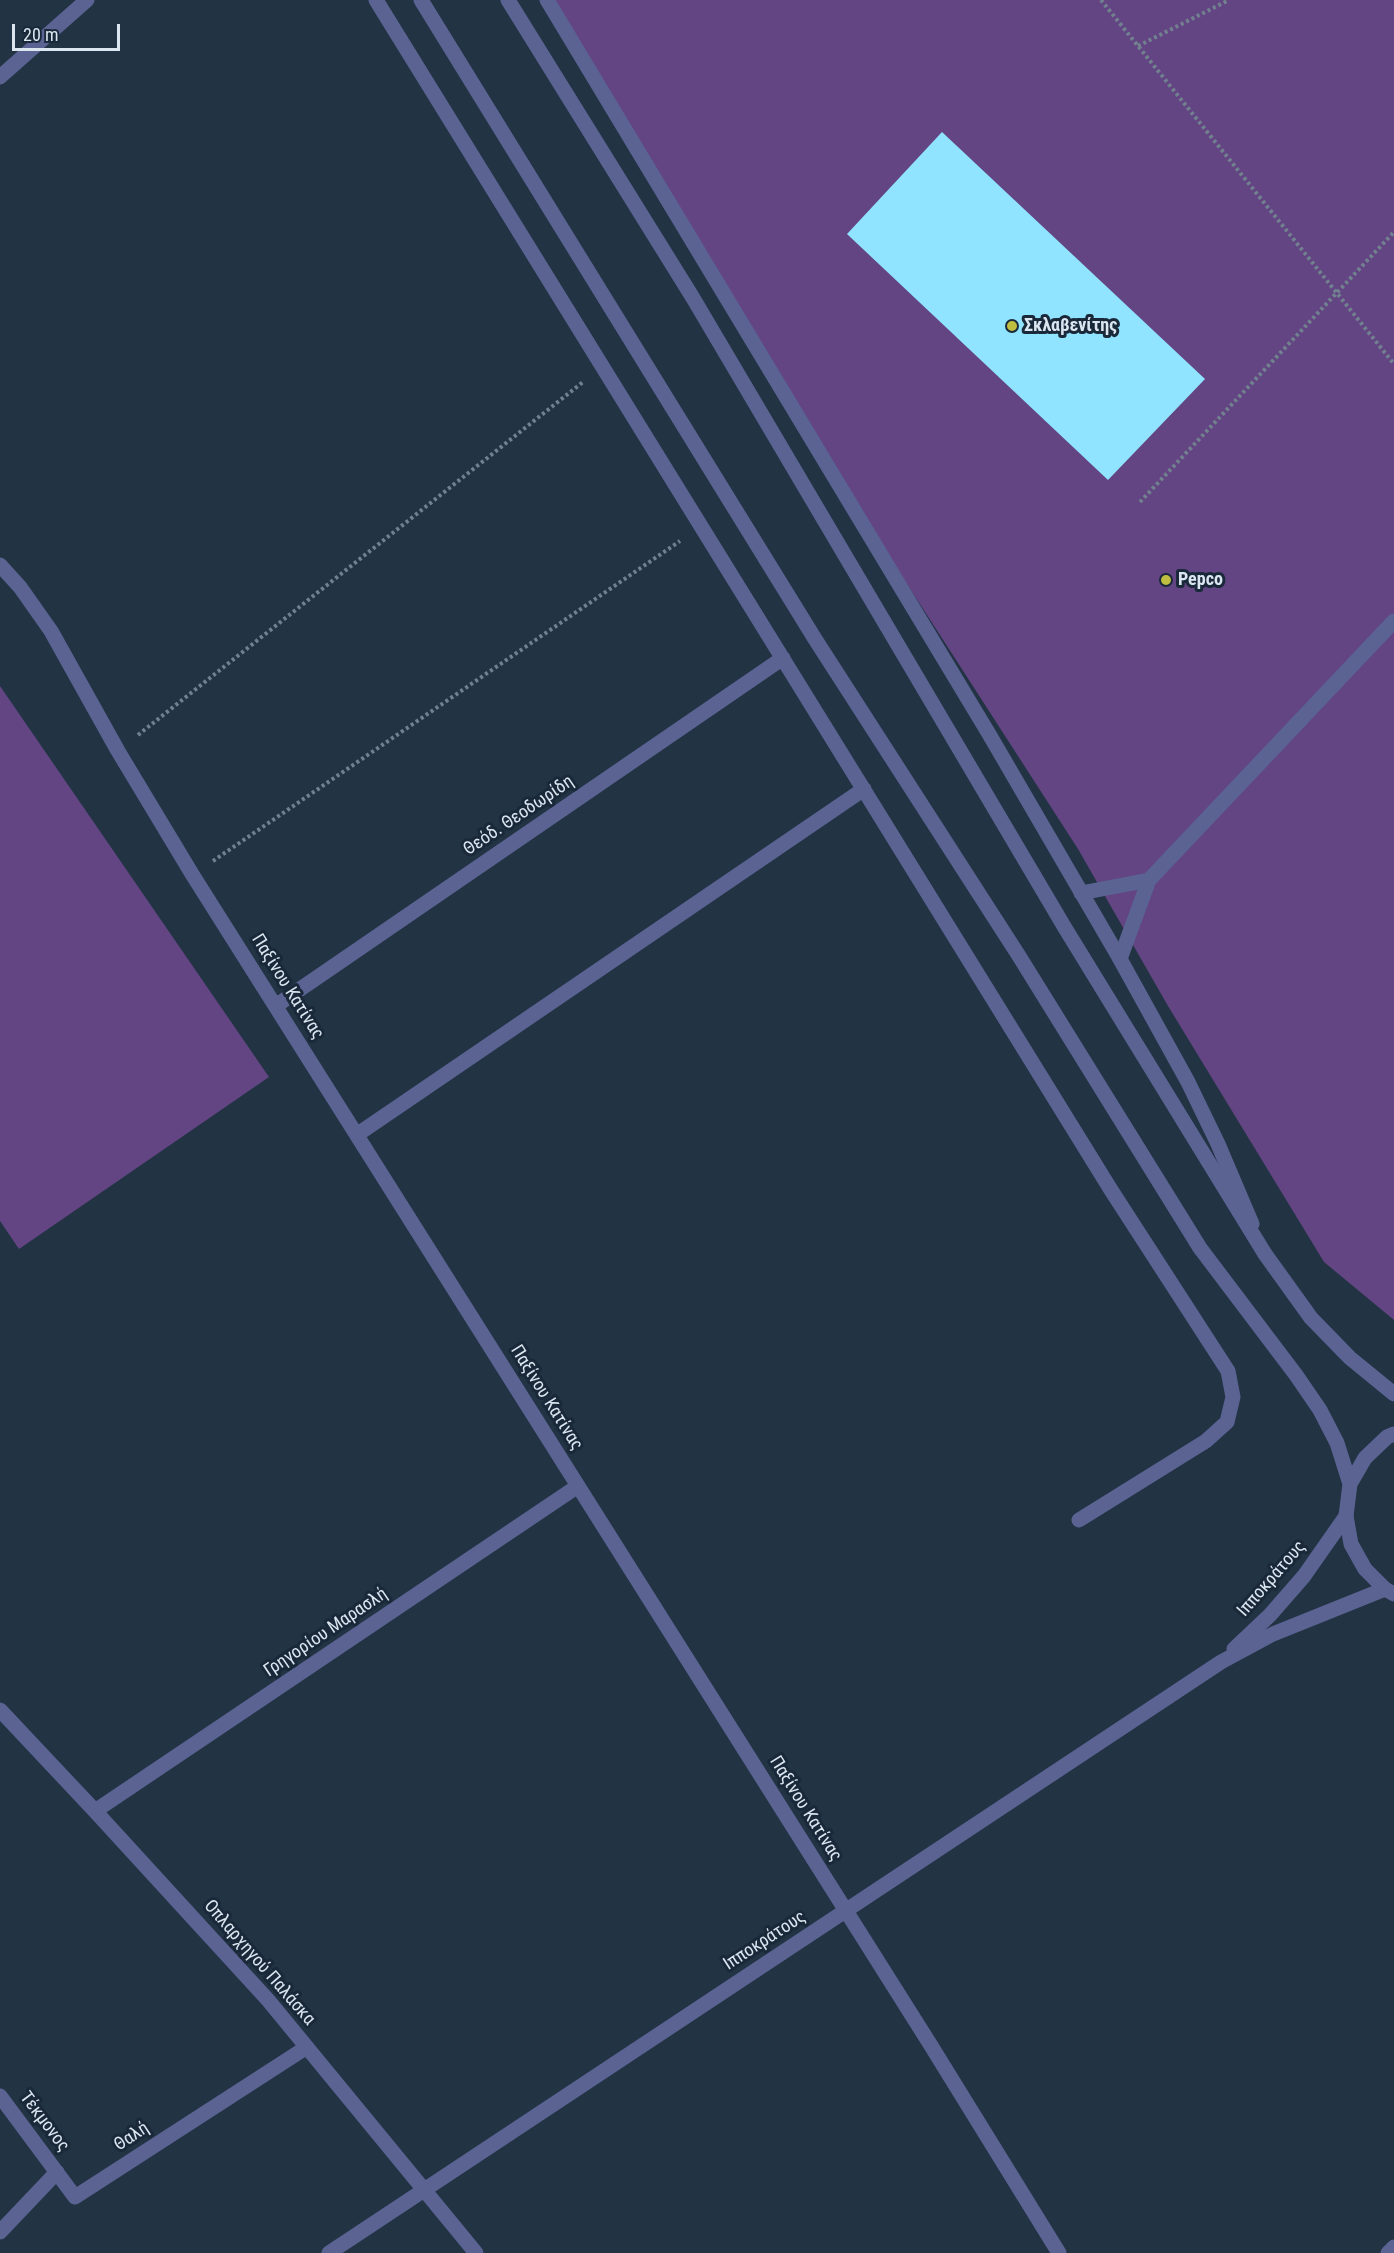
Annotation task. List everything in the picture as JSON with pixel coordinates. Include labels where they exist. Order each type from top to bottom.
[{"type":"street","points":[[0,77],[87,0]]},
{"type":"street","points":[[376,0],[1111,1190],[1228,1371],[1233,1397],[1227,1422],[1206,1441],[1079,1520]]},
{"type":"street","points":[[421,0],[815,639],[1019,956],[1200,1248],[1320,1410],[1337,1443],[1350,1485]]},
{"type":"street","points":[[508,0],[693,298],[1065,928],[1265,1254],[1311,1318],[1350,1358],[1394,1394]]},
{"type":"street","points":[[547,0],[989,734],[1120,959],[1188,1082],[1218,1144],[1265,1254]]},
{"type":"street","name":"Παξίνου Κατίνας","points":[[0,565],[51,631],[118,751],[192,874],[277,1005],[1059,2253]]},
{"type":"street","points":[[1120,959],[1149,880],[1394,621]]},
{"type":"street","name":"Θεόδ. Θεοδωρίδη","points":[[277,1005],[783,658]]},
{"type":"street","points":[[358,1134],[864,789]]},
{"type":"street","points":[[1081,893],[1149,880]]},
{"type":"street","points":[[1390,1591],[1365,1569],[1351,1544],[1346,1516],[1350,1485],[1365,1458],[1387,1437],[1394,1434]]},
{"type":"street","name":"Γρηγορίου Μαρασλή","points":[[95,1811],[578,1486]]},
{"type":"street","name":"Ιπποκράτους","points":[[1221,1662],[1270,1615],[1304,1576],[1346,1516]]},
{"type":"street","name":"Ιπποκράτους","points":[[330,2253],[1221,1662],[1273,1634],[1390,1591]]},
{"type":"street","name":"Οπλαρχηγού Παλάσκα","points":[[0,1710],[253,1983],[476,2253]]},
{"type":"street","name":"Θαλή","points":[[57,2172],[75,2197],[307,2047]]},
{"type":"street","name":"Τέκμονος","points":[[0,2096],[57,2172]]},
{"type":"street","points":[[0,2232],[57,2172]]},
{"type":"street","points":[[1388,2253],[1394,2247]]},
{"type":"path","points":[[1101,0],[1394,364]]},
{"type":"path","points":[[1138,46],[1229,0]]},
{"type":"path","points":[[1140,502],[1394,232]]},
{"type":"path","points":[[118,751],[602,367]]},
{"type":"path","points":[[192,874],[239,845],[701,527]]},
{"type":"shaded area","points":[[540,0],[1394,0],[1394,1320],[1324,1262],[1168,1006],[1078,849],[707,274]]},
{"type":"shaded area","points":[[0,686],[269,1077],[19,1249],[0,1221]]},
{"type":"building","points":[[942,132],[1205,379],[1108,480],[847,234]]},
{"type":"place","name":"Σκλαβενίτης","points":[[1012,326]]},
{"type":"place","name":"Pepco","points":[[1166,580]]}]
